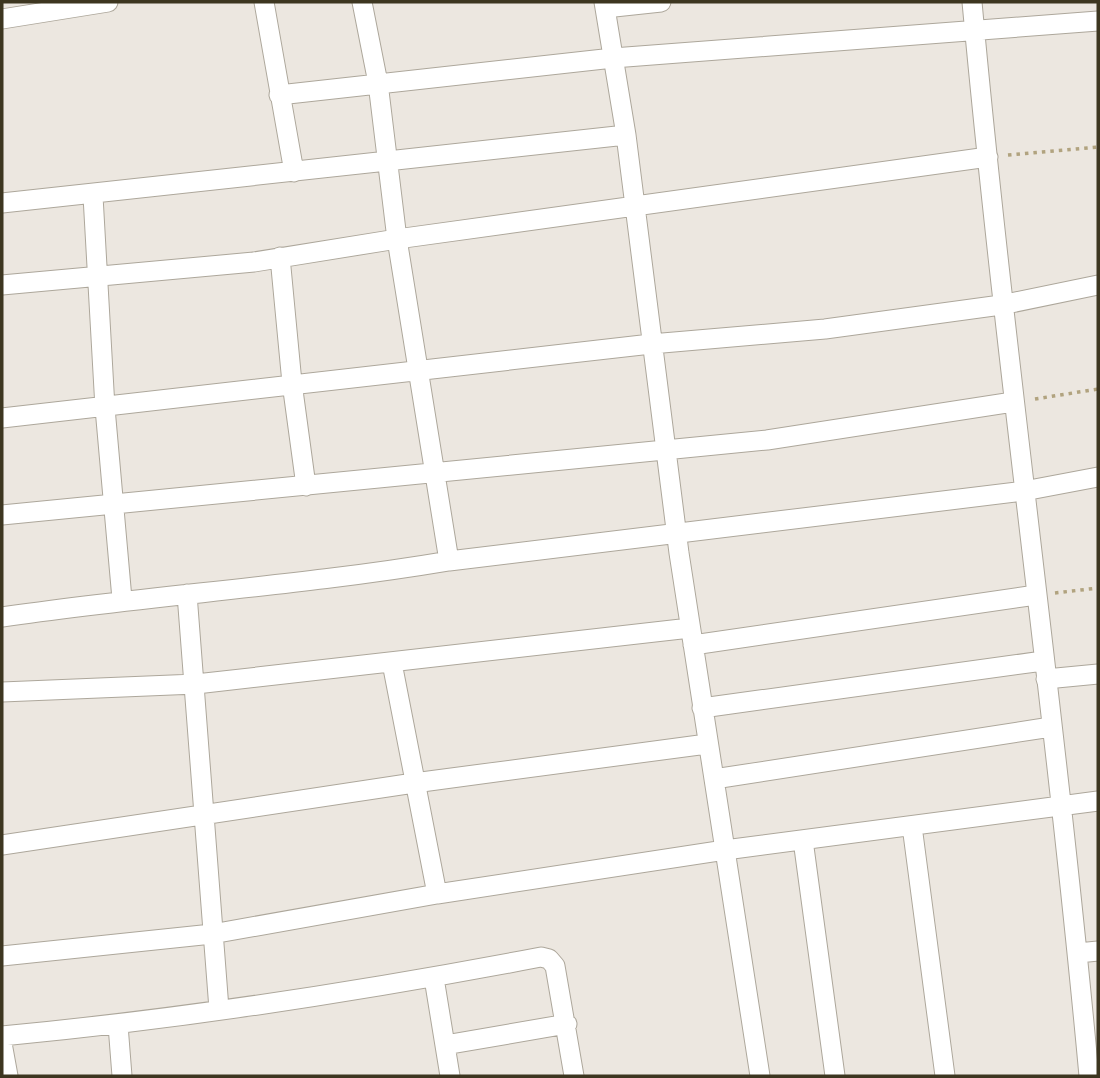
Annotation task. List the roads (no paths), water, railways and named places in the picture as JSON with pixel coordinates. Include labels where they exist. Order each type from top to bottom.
[{"type":"street","points":[[2,19],[107,2]]},
{"type":"street","points":[[264,2],[294,172]]},
{"type":"street","points":[[362,2],[378,83],[397,239],[449,561]]},
{"type":"street","points":[[661,2],[604,5],[626,135],[691,636],[760,1076]]},
{"type":"street","points":[[972,2],[1001,305],[1061,805],[1089,1076]]},
{"type":"street","points":[[279,95],[613,58],[1098,21]]},
{"type":"street","points":[[2,203],[93,196],[626,135]]},
{"type":"street","points":[[2,285],[280,257],[988,157]]},
{"type":"street","points":[[93,196],[105,408],[122,599]]},
{"type":"street","points":[[280,257],[292,383],[306,486]]},
{"type":"street","points":[[2,418],[651,344],[785,334],[1001,305],[1098,285]]},
{"type":"street","points":[[2,514],[767,440],[1013,402]]},
{"type":"street","points":[[2,617],[122,599],[365,575],[449,561],[1024,491],[1098,477]]},
{"type":"street","points":[[187,594],[219,1009]]},
{"type":"street","points":[[2,692],[196,684],[691,636],[1036,595]]},
{"type":"street","points":[[392,663],[437,894]]},
{"type":"street","points":[[702,708],[1044,670],[1098,674]]},
{"type":"street","points":[[714,779],[1051,727]]},
{"type":"street","points":[[2,845],[414,783],[708,744]]},
{"type":"street","points":[[2,956],[212,934],[437,894],[725,850],[1098,802]]},
{"type":"street","points":[[912,826],[945,1076]]},
{"type":"street","points":[[803,840],[835,1076]]},
{"type":"street","points":[[1077,953],[1098,951]]},
{"type":"street","points":[[2,1036],[118,1025],[433,978],[541,957],[549,959],[555,966],[567,1024],[573,1076]]},
{"type":"street","points":[[433,978],[450,1076]]},
{"type":"street","points":[[445,1045],[567,1024]]},
{"type":"street","points":[[118,1025],[122,1076]]},
{"type":"street","points":[[2,1043],[8,1076]]}]
